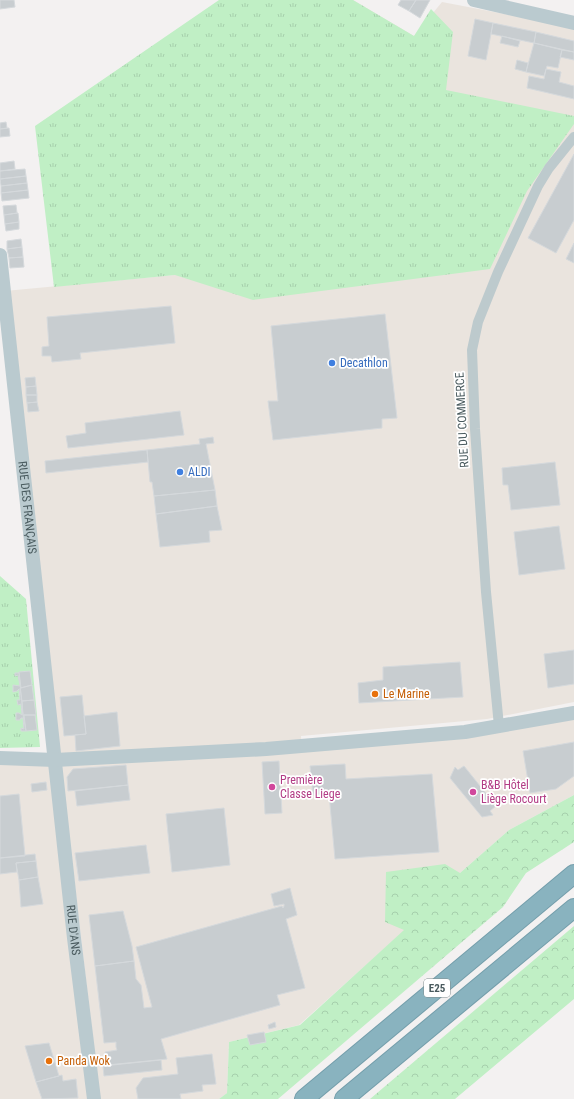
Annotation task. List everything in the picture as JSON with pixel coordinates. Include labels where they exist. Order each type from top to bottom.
[{"type":"highway","name":"E25","points":[[304,1099],[574,874]]},
{"type":"highway","name":"E25","points":[[344,1099],[574,908]]},
{"type":"main road","points":[[474,0],[574,22]]},
{"type":"main road","name":"RUE DES FRANÇAIS","points":[[0,255],[55,760]]},
{"type":"main road","points":[[0,758],[55,760],[266,749],[465,732],[574,713]]},
{"type":"main road","name":"RUE D'ANS","points":[[55,760],[74,938],[94,1099]]},
{"type":"street","name":"RUE DU COMMERCE","points":[[499,726],[486,592],[475,429],[472,350],[480,315],[498,272],[538,186],[549,168],[574,137]]},
{"type":"shaded area","points":[[353,0],[414,36],[442,2],[574,27],[574,702],[487,719],[301,736],[302,751],[574,715],[574,795],[509,830],[460,873],[405,930],[299,1025],[229,1042],[227,1093],[219,1099],[100,1099],[5,291],[175,275]]},
{"type":"shaded area","points":[[55,760],[88,1099],[0,1099],[0,765]]},
{"type":"green space","points":[[219,0],[353,0],[414,36],[431,9],[453,32],[446,90],[574,116],[574,124],[527,191],[490,269],[253,300],[175,275],[54,287],[35,126]]},
{"type":"green space","points":[[0,576],[26,599],[40,747],[0,748]]},
{"type":"green space","points":[[574,795],[574,842],[526,873],[503,907],[278,1099],[219,1099],[227,1093],[229,1042],[300,1025],[404,930],[385,922],[386,872],[445,864],[460,873],[509,830]]},
{"type":"green space","points":[[574,926],[574,999],[455,1099],[370,1099]]},
{"type":"building","points":[[0,0],[14,0],[15,7],[0,9]]},
{"type":"building","points":[[401,0],[416,0],[409,11],[398,5]]},
{"type":"building","points":[[416,0],[430,0],[420,18],[409,11]]},
{"type":"building","points":[[475,19],[493,23],[486,60],[468,56]]},
{"type":"building","points":[[493,23],[536,32],[534,43],[491,34]]},
{"type":"building","points":[[536,32],[574,41],[574,52],[534,43]]},
{"type":"building","points":[[502,36],[520,41],[518,47],[500,43]]},
{"type":"building","points":[[534,43],[562,50],[558,68],[547,66],[544,76],[526,72]]},
{"type":"building","points":[[562,50],[574,52],[574,60],[560,57]]},
{"type":"building","points":[[517,60],[528,63],[526,72],[515,69]]},
{"type":"building","points":[[546,69],[561,72],[559,82],[574,86],[574,99],[527,88],[529,76],[544,79]]},
{"type":"building","points":[[6,122],[7,128],[0,129],[0,123]]},
{"type":"building","points":[[9,128],[10,136],[0,137],[0,129]]},
{"type":"building","points":[[574,154],[574,220],[556,253],[528,238]]},
{"type":"building","points":[[14,161],[15,169],[0,171],[0,163]]},
{"type":"building","points":[[25,169],[26,176],[0,179],[0,171]]},
{"type":"building","points":[[26,176],[27,183],[1,186],[0,179]]},
{"type":"building","points":[[27,183],[28,190],[1,193],[1,186]]},
{"type":"building","points":[[28,190],[29,198],[2,201],[1,193]]},
{"type":"building","points":[[16,205],[17,213],[4,215],[3,206]]},
{"type":"building","points":[[18,213],[19,222],[5,224],[4,215]]},
{"type":"building","points":[[19,222],[19,229],[6,231],[5,224]]},
{"type":"building","points":[[21,239],[22,247],[7,249],[7,241]]},
{"type":"building","points":[[574,243],[574,263],[566,259]]},
{"type":"building","points":[[22,247],[23,257],[9,258],[7,249]]},
{"type":"building","points":[[23,257],[24,267],[10,268],[9,258]]},
{"type":"building","points":[[171,306],[175,343],[80,353],[81,359],[52,362],[51,356],[42,356],[42,347],[49,346],[47,317]]},
{"type":"building","name":"Decathlon","points":[[385,314],[397,418],[382,419],[382,428],[273,440],[268,401],[278,401],[271,326]]},
{"type":"building","points":[[35,377],[36,386],[26,387],[25,378]]},
{"type":"building","points":[[36,386],[37,395],[26,395],[26,387]]},
{"type":"building","points":[[26,395],[37,395],[37,402],[27,403]]},
{"type":"building","points":[[37,402],[39,411],[28,412],[27,403]]},
{"type":"building","points":[[180,411],[184,435],[68,448],[66,436],[86,433],[85,423]]},
{"type":"building","name":"ALDI","points":[[213,437],[214,443],[206,444],[215,490],[154,496],[152,482],[150,482],[147,450],[200,444],[199,439]]},
{"type":"building","points":[[147,450],[148,462],[46,473],[45,461]]},
{"type":"building","points":[[555,462],[560,505],[511,510],[508,485],[503,485],[502,468]]},
{"type":"building","points":[[215,490],[217,506],[156,514],[154,496]]},
{"type":"building","points":[[217,506],[222,530],[209,531],[210,542],[160,547],[156,514]]},
{"type":"building","points":[[559,526],[565,569],[519,575],[514,532]]},
{"type":"building","points":[[574,650],[574,684],[548,688],[544,654]]},
{"type":"building","points":[[460,662],[463,697],[359,703],[358,683],[383,680],[383,667]]},
{"type":"building","points":[[30,671],[32,685],[21,688],[19,672]]},
{"type":"building","points":[[15,673],[19,673],[26,731],[21,731],[21,728],[24,729],[23,718],[16,720],[16,713],[22,715],[21,704],[18,705],[17,700],[20,700],[19,689],[13,692],[13,685],[20,686],[18,675],[15,676]]},
{"type":"building","points":[[32,685],[34,700],[22,701],[20,688]]},
{"type":"building","points":[[82,695],[86,734],[64,736],[60,697]]},
{"type":"building","points":[[34,700],[36,715],[23,715],[22,701]]},
{"type":"building","points":[[117,712],[120,746],[76,751],[75,735],[86,734],[84,716]]},
{"type":"building","points":[[24,715],[35,715],[37,730],[26,731]]},
{"type":"building","points":[[574,742],[574,776],[556,789],[530,793],[523,751]]},
{"type":"building","name":"Première Classe Liege","points":[[279,761],[282,813],[265,814],[262,762]]},
{"type":"building","points":[[345,764],[346,779],[432,774],[439,852],[335,859],[329,794],[313,795],[310,766]]},
{"type":"building","points":[[126,765],[128,785],[68,791],[67,777],[73,769]]},
{"type":"building","name":"B&B Hôtel Liège Rocourt","points":[[464,766],[496,806],[490,811],[493,815],[482,817],[450,778],[455,767],[458,770]]},
{"type":"building","points":[[46,782],[47,790],[32,792],[31,784]]},
{"type":"building","points":[[128,785],[130,800],[77,806],[75,791]]},
{"type":"building","points":[[19,794],[25,856],[0,858],[0,796]]},
{"type":"building","points":[[224,808],[230,865],[172,872],[166,814]]},
{"type":"building","points":[[146,845],[150,873],[79,881],[75,853]]},
{"type":"building","points":[[35,854],[36,861],[16,863],[17,872],[0,874],[0,858]]},
{"type":"building","points":[[36,861],[38,877],[19,880],[16,863]]},
{"type":"building","points":[[38,877],[43,904],[21,907],[19,880]]},
{"type":"building","points":[[290,888],[297,915],[286,919],[305,988],[277,995],[280,1005],[161,1039],[167,1059],[107,1065],[105,1052],[117,1050],[116,1042],[104,1043],[95,966],[134,961],[136,979],[141,985],[144,1008],[152,1007],[136,947],[282,906],[283,908],[284,904],[274,906],[271,894]]},
{"type":"building","points":[[123,911],[132,946],[134,961],[95,966],[89,915]]},
{"type":"building","points":[[275,1022],[276,1027],[269,1029],[268,1025]]},
{"type":"building","points":[[264,1032],[266,1042],[250,1045],[247,1035]]},
{"type":"building","points":[[49,1043],[59,1076],[36,1082],[25,1046]]},
{"type":"building","points":[[212,1054],[216,1084],[202,1085],[203,1091],[180,1094],[181,1099],[138,1099],[136,1088],[143,1078],[178,1074],[176,1058]]},
{"type":"building","points":[[161,1060],[162,1070],[104,1076],[103,1066]]},
{"type":"building","points":[[62,1075],[63,1081],[76,1079],[78,1098],[42,1099],[36,1082]]},
{"type":"place","name":"Decathlon","points":[[332,363]]},
{"type":"place","name":"ALDI","points":[[180,472]]},
{"type":"place","name":"Le Marine","points":[[375,694]]},
{"type":"place","name":"Première Classe Liege","points":[[272,787]]},
{"type":"place","name":"B&B Hôtel Liège Rocourt","points":[[473,792]]},
{"type":"place","name":"Panda Wok","points":[[49,1061]]}]
